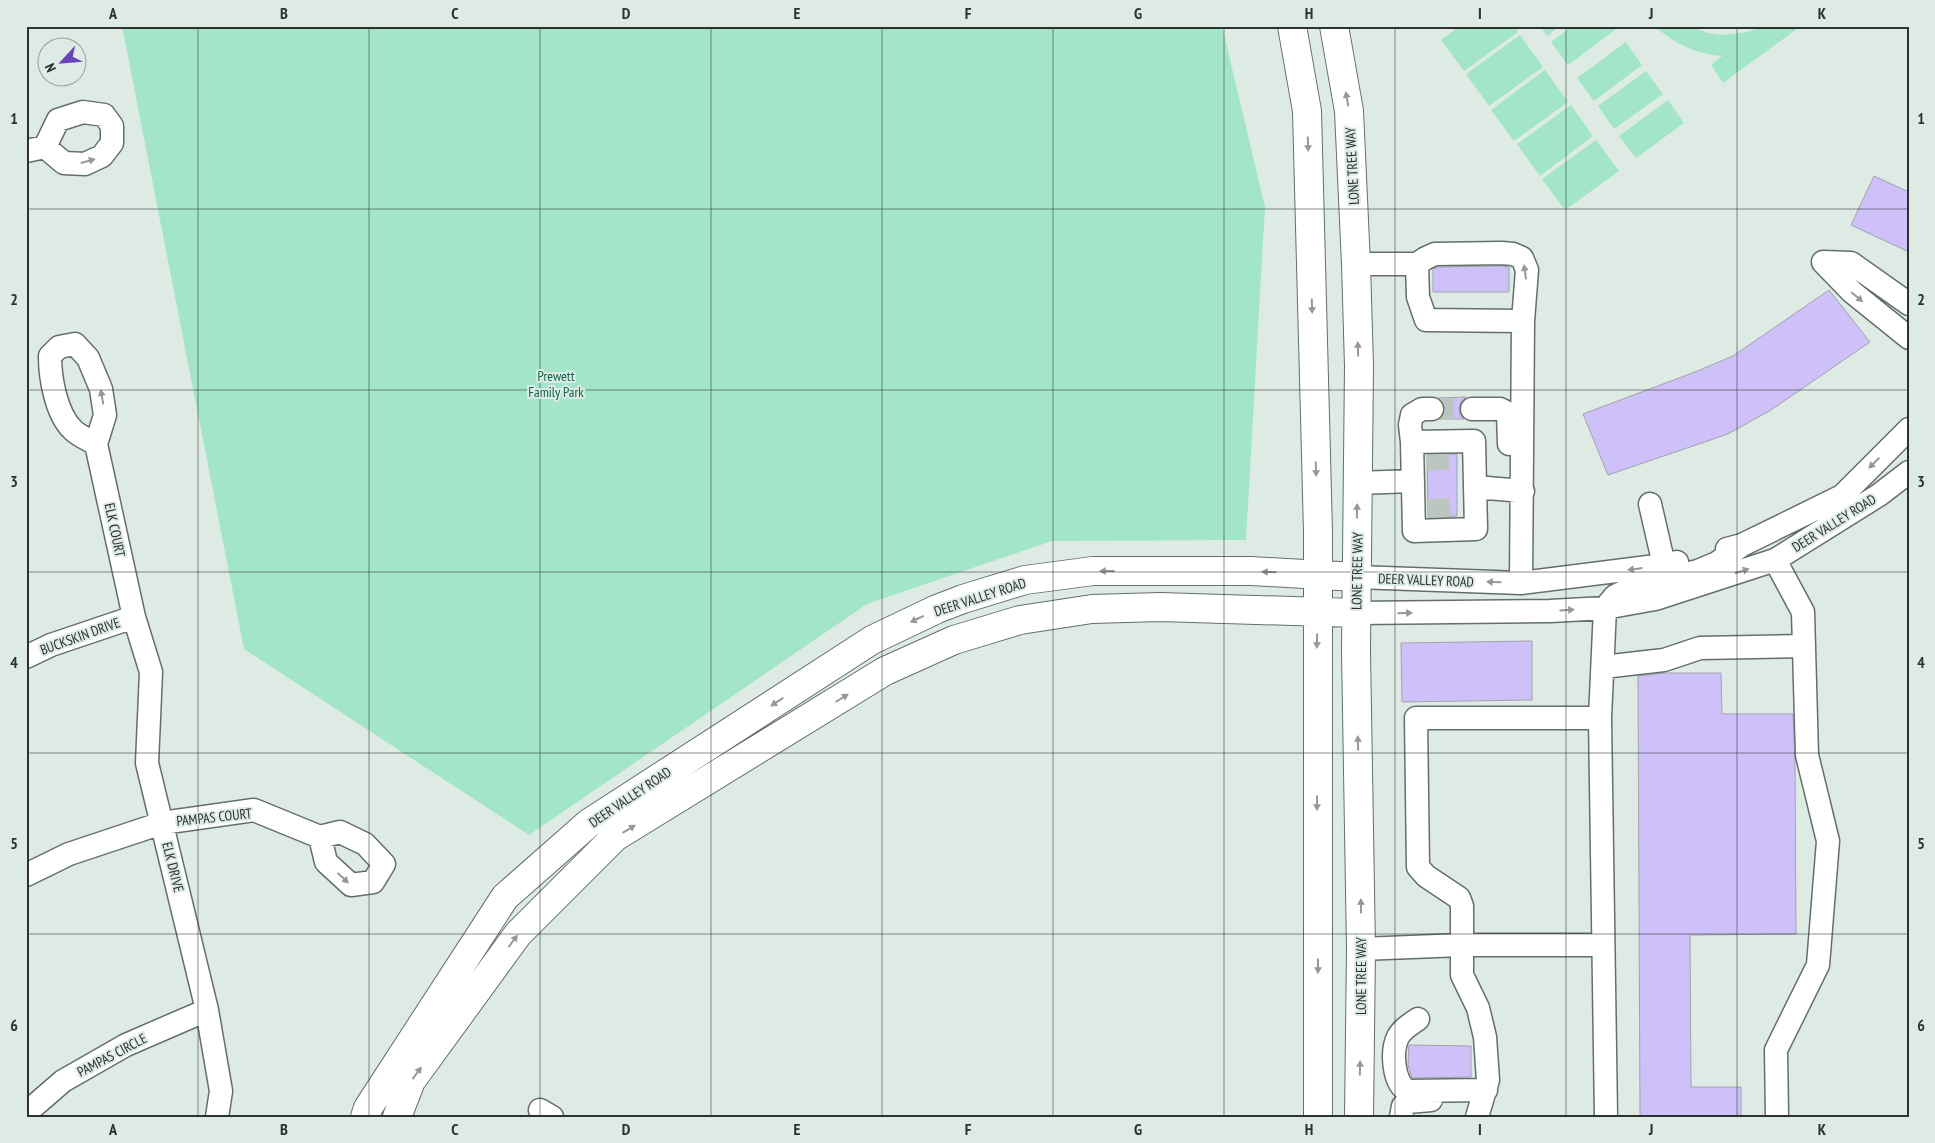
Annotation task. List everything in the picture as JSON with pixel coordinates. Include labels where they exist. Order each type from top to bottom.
[{"type":"main road","points":[[1292,26],[1307,111],[1318,575],[1318,1117]]},
{"type":"main road","name":"LONE TREE WAY","points":[[1334,26],[1349,111],[1356,264],[1358,366],[1356,613],[1361,949],[1359,1117]]},
{"type":"main road","name":"DEER VALLEY ROAD","points":[[365,1117],[368,1108],[505,898],[589,823],[872,640],[937,609],[963,599],[1025,580],[1093,571],[1251,571],[1357,577]]},
{"type":"main road","name":"DEER VALLEY ROAD","points":[[397,1117],[411,1081],[518,934],[616,837],[885,671],[954,640],[1010,623],[1092,609],[1160,607],[1356,613]]},
{"type":"street","points":[[1356,264],[1417,264],[1436,254],[1502,253],[1513,254],[1522,258],[1527,270],[1516,490]]},
{"type":"street","points":[[1909,304],[1851,263],[1823,262],[1852,292],[1909,338]]},
{"type":"street","points":[[1417,264],[1418,297],[1426,320],[1523,320]]},
{"type":"street","points":[[1358,483],[1416,461],[1474,441],[1465,458],[1469,501],[1476,529],[1414,531],[1421,510],[1416,461],[1410,425],[1412,416],[1422,409],[1432,409]]},
{"type":"street","points":[[1472,409],[1500,409],[1508,413],[1516,490],[1521,583]]},
{"type":"street","name":"DEER VALLEY ROAD","points":[[1357,577],[1521,583],[1664,565],[1742,545],[1842,496],[1909,429]]},
{"type":"street","name":"ELK COURT","points":[[96,444],[134,617]]},
{"type":"street","name":"DEER VALLEY ROAD","points":[[1356,613],[1550,611],[1605,608],[1656,599],[1775,560],[1879,495],[1909,472]]},
{"type":"street","points":[[1469,501],[1516,490]]},
{"type":"street","points":[[1650,504],[1664,565]]},
{"type":"street","points":[[1606,1117],[1600,718],[1605,608],[1615,596],[1633,587],[1698,571],[1718,562],[1742,545]]},
{"type":"street","points":[[1775,560],[1803,612],[1807,755],[1828,841],[1818,965],[1776,1050],[1776,1117]]},
{"type":"street","name":"BUCKSKIN DRIVE","points":[[26,656],[51,645],[134,617]]},
{"type":"street","name":"ELK DRIVE","points":[[134,617],[151,672],[147,763],[207,1010],[221,1091],[217,1117]]},
{"type":"street","points":[[1603,667],[1664,660],[1700,648],[1804,646]]},
{"type":"street","points":[[1482,1103],[1488,1080],[1485,1037],[1478,1008],[1462,975],[1462,906],[1459,898],[1426,876],[1418,868],[1416,718],[1600,718]]},
{"type":"street","name":"PAMPAS COURT","points":[[162,823],[254,810],[320,837]]},
{"type":"street","points":[[26,875],[69,854],[162,823]]},
{"type":"street","points":[[1361,949],[1462,945],[1602,945]]},
{"type":"street","name":"PAMPAS CIRCLE","points":[[26,1113],[64,1081],[126,1045],[207,1010]]},
{"type":"street","points":[[1418,1019],[1402,1031],[1396,1044],[1396,1074],[1402,1088],[1408,1091],[1482,1103]]},
{"type":"street","points":[[1401,1117],[1403,1106],[1408,1102],[1416,1100],[1465,1100],[1482,1103]]},
{"type":"green space","name":"Prewett Family Park","points":[[122,26],[1222,26],[1265,207],[1246,540],[1052,541],[867,604],[529,835],[244,649]]},
{"type":"green space","points":[[1460,26],[1514,26],[1518,32],[1464,71],[1441,40]]},
{"type":"green space","points":[[1540,26],[1560,26],[1547,36]]},
{"type":"green space","points":[[1572,26],[1614,26],[1616,29],[1568,65],[1551,42]]},
{"type":"green space","points":[[1655,26],[1691,26],[1707,33],[1721,35],[1748,32],[1763,26],[1801,26],[1723,83],[1711,65],[1722,56],[1686,47],[1670,38]]},
{"type":"green space","points":[[1520,35],[1543,67],[1489,106],[1466,74]]},
{"type":"green space","points":[[1626,42],[1642,65],[1594,101],[1577,78]]},
{"type":"green space","points":[[1545,70],[1568,102],[1514,141],[1491,110]]},
{"type":"green space","points":[[1646,71],[1663,94],[1614,129],[1598,106]]},
{"type":"green space","points":[[1668,100],[1684,123],[1636,158],[1619,136]]},
{"type":"green space","points":[[1571,105],[1593,136],[1540,176],[1517,144]]},
{"type":"green space","points":[[1596,140],[1619,171],[1565,210],[1542,179]]},
{"type":"building","points":[[1874,176],[1909,192],[1909,252],[1851,225]]},
{"type":"building","points":[[1438,267],[1509,267],[1509,292],[1433,292],[1433,269]]},
{"type":"building","points":[[1829,290],[1870,342],[1771,410],[1728,434],[1608,475],[1583,414],[1733,356]]},
{"type":"building","points":[[1466,397],[1461,402],[1459,409],[1460,415],[1464,419],[1440,419],[1444,415],[1445,409],[1443,402],[1438,398]]},
{"type":"building","points":[[1457,454],[1457,516],[1428,517],[1427,455]]},
{"type":"building","points":[[1532,641],[1532,700],[1402,702],[1401,643]]},
{"type":"building","points":[[1666,673],[1721,673],[1722,714],[1793,714],[1796,934],[1690,935],[1691,1087],[1741,1087],[1741,1117],[1640,1117],[1638,676]]},
{"type":"building","points":[[1409,1045],[1471,1046],[1471,1077],[1412,1078],[1408,1065]]},
{"type":"tunnel","points":[[1432,409],[1472,409]]},
{"type":"tunnel","points":[[1427,460],[1457,458]]},
{"type":"tunnel","points":[[1428,510],[1457,509]]}]
